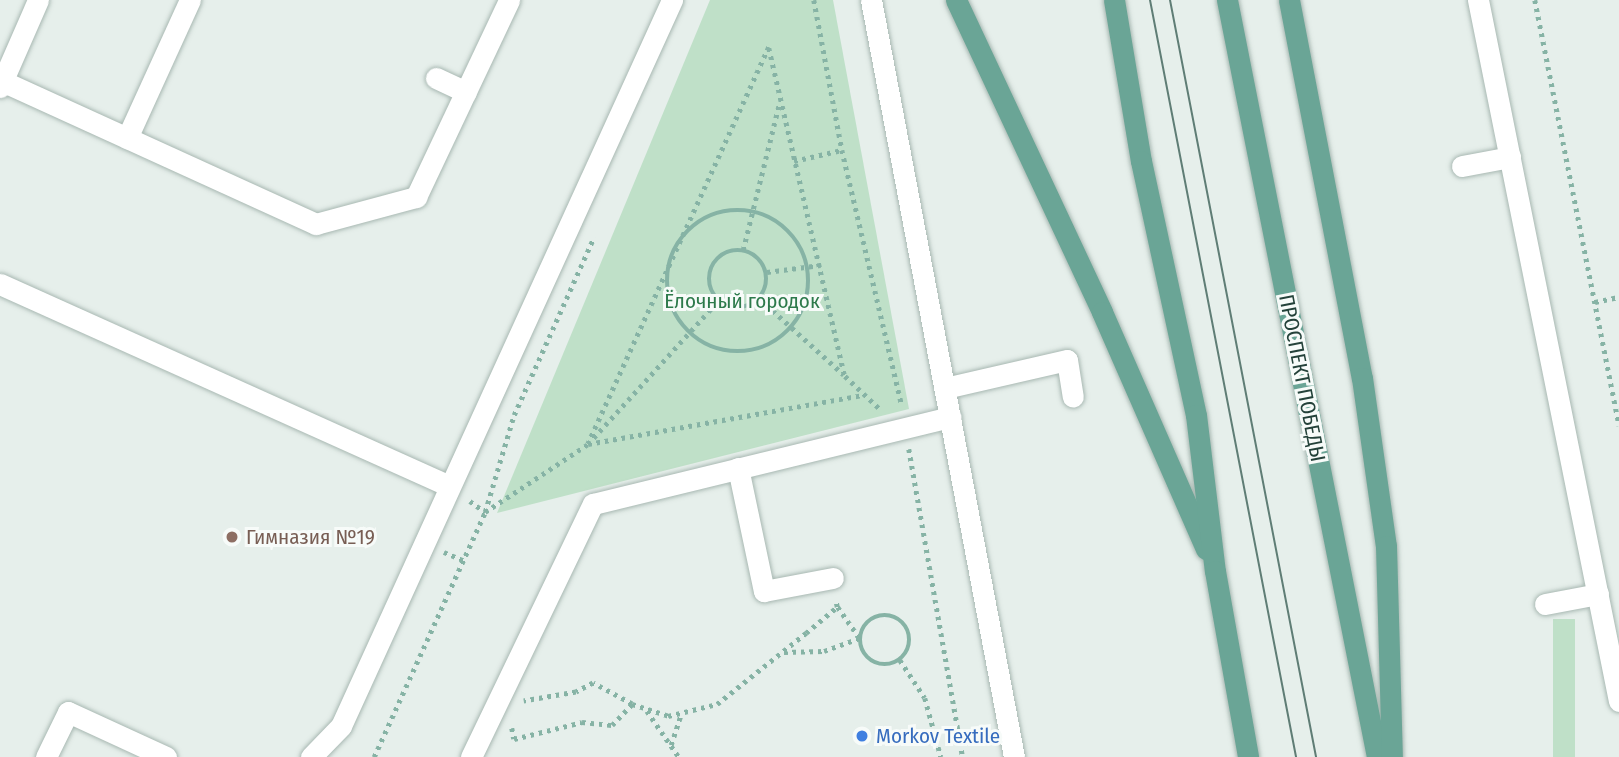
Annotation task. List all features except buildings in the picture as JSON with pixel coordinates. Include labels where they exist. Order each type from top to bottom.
[{"type":"main road","points":[[956,0],[1102,312],[1215,571]]},
{"type":"main road","points":[[1114,0],[1141,161],[1196,415],[1215,571],[1248,757]]},
{"type":"main road","name":"ПРОСПЕКТ ПОБЕДЫ","points":[[1227,0],[1377,757]]},
{"type":"main road","points":[[1290,9],[1362,378],[1386,546],[1392,757]]},
{"type":"lane","points":[[38,0],[1,84],[316,224],[416,197],[509,0]]},
{"type":"lane","points":[[127,138],[190,0]]},
{"type":"lane","points":[[311,757],[341,726],[448,485],[672,0]]},
{"type":"lane","points":[[871,0],[1014,757]]},
{"type":"lane","points":[[1478,0],[1619,701]]},
{"type":"lane","points":[[436,78],[466,92]]},
{"type":"lane","points":[[1462,166],[1510,157]]},
{"type":"lane","points":[[0,284],[448,485]]},
{"type":"lane","points":[[945,388],[1067,360],[1073,397]]},
{"type":"lane","points":[[471,757],[514,703],[593,504],[738,468],[903,416],[951,417]]},
{"type":"lane","points":[[738,468],[764,591],[833,578]]},
{"type":"lane","points":[[1545,604],[1598,594]]},
{"type":"lane","points":[[46,757],[68,712],[166,757]]},
{"type":"path","points":[[814,0],[842,149],[903,416],[963,757]]},
{"type":"path","points":[[1535,0],[1619,426]]},
{"type":"path","points":[[588,444],[769,47],[845,376]]},
{"type":"path","points":[[743,250],[780,102]]},
{"type":"path","points":[[794,161],[842,149]]},
{"type":"path","points":[[727,211],[753,211],[790,232],[808,266],[808,297],[791,328],[764,347],[737,352],[709,346],[690,332],[668,293],[674,252],[701,220],[727,211]]},
{"type":"path","points":[[374,757],[485,512],[514,415],[599,226]]},
{"type":"path","points":[[743,250],[758,257],[767,272],[766,290],[760,299],[739,309],[718,301],[709,286],[711,269],[726,252],[743,250]]},
{"type":"path","points":[[767,272],[821,265]]},
{"type":"path","points":[[1595,302],[1619,297]]},
{"type":"path","points":[[760,299],[881,410],[903,416]]},
{"type":"path","points":[[485,512],[588,444],[718,301]]},
{"type":"path","points":[[588,444],[864,395]]},
{"type":"path","points":[[784,652],[824,651],[859,638],[864,625],[875,616],[890,615],[902,621],[909,641],[900,660],[887,665],[873,662],[863,652],[859,638],[836,607],[833,578]]},
{"type":"path","points":[[514,703],[576,692],[593,683],[646,710],[681,714],[717,704],[836,607]]},
{"type":"path","points":[[900,660],[925,698],[941,757]]},
{"type":"path","points":[[511,722],[514,739],[582,722],[612,725],[632,704]]},
{"type":"path","points":[[646,710],[679,757]]},
{"type":"path","points":[[671,745],[681,714]]},
{"type":"green space","name":"Ёлочный городок","points":[[710,0],[833,0],[909,409],[497,513]]},
{"type":"green space","points":[[1553,619],[1575,619],[1575,757],[1553,757]]},
{"type":"tram line","points":[[1150,0],[1296,757]]},
{"type":"tram line","points":[[1170,0],[1316,757]]},
{"type":"place","name":"Гимназия №19","points":[[232,537]]},
{"type":"place","name":"Morkov Textile","points":[[862,736]]}]
